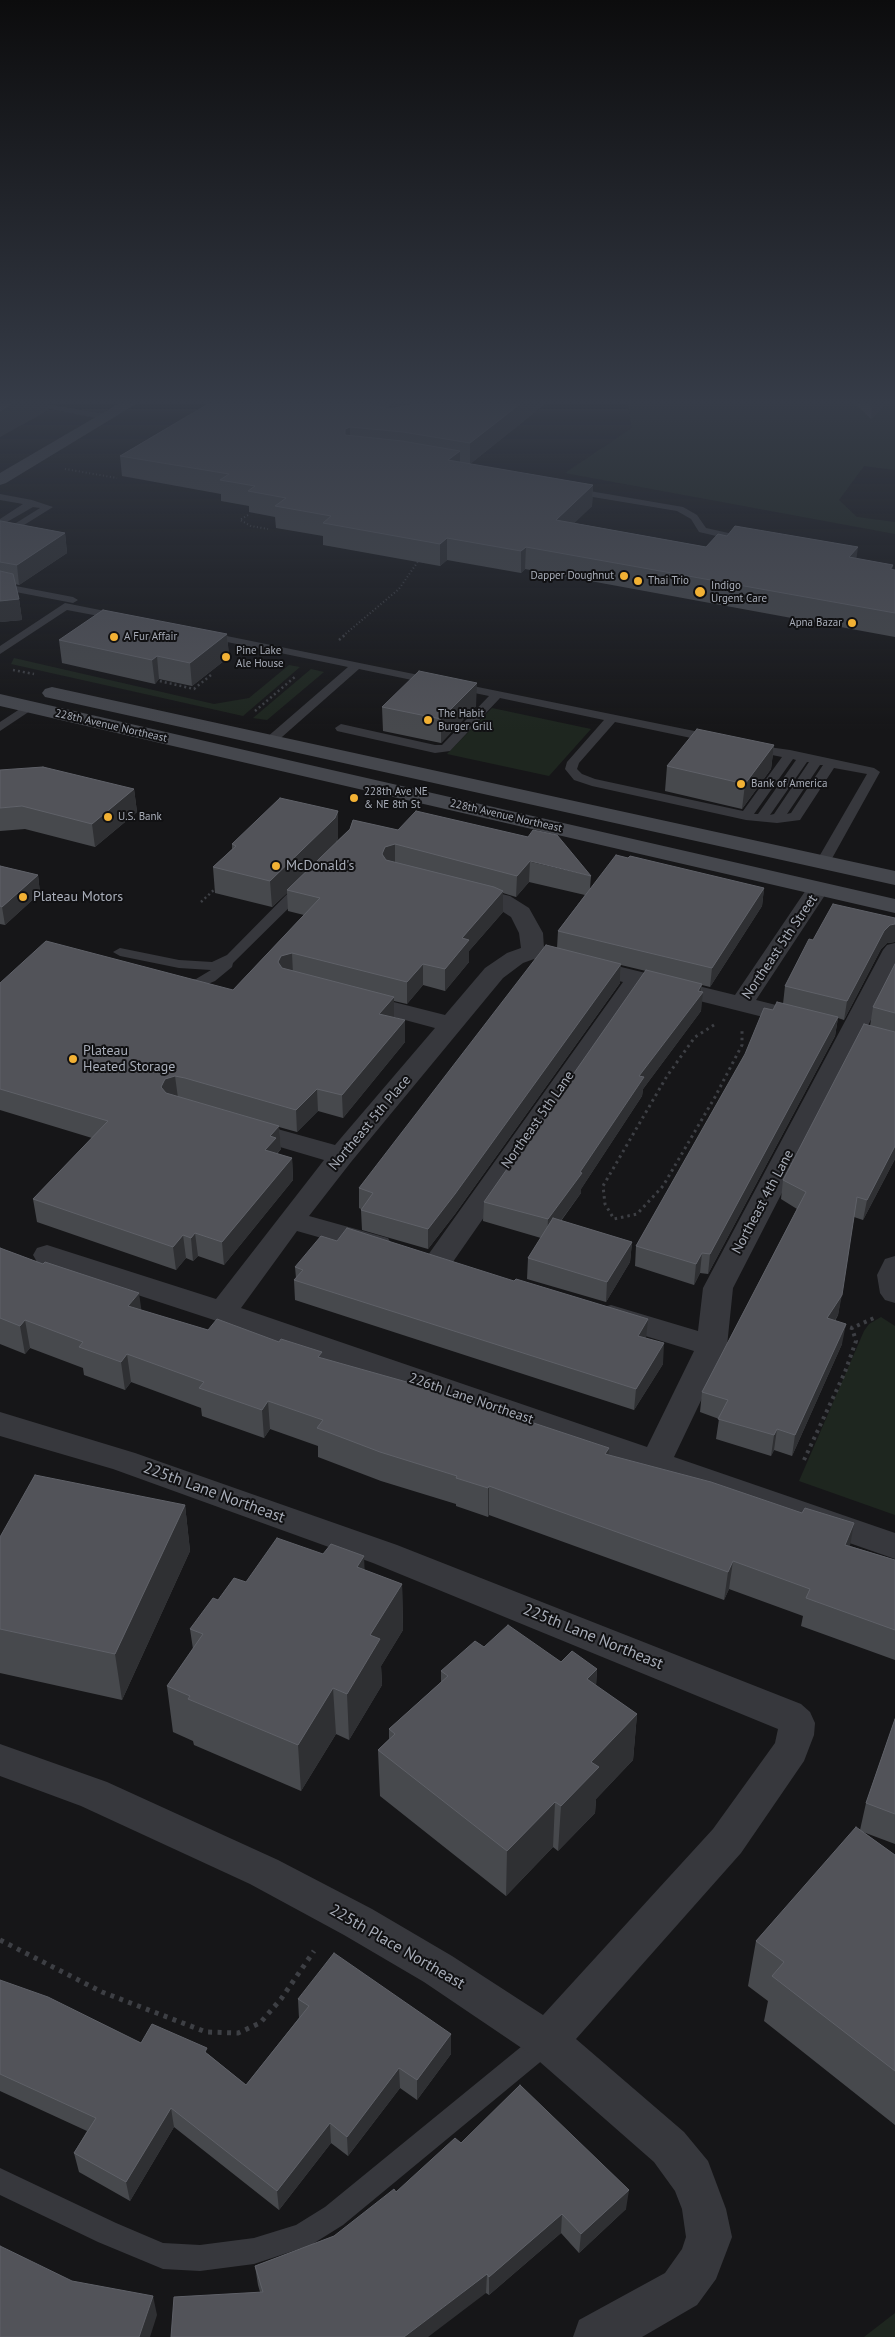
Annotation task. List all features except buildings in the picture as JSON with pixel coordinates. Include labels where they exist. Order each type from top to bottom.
[{"type":"main road","name":"228th Avenue Northeast","points":[[0,681],[895,878]]},
{"type":"main road","name":"228th Avenue Northeast","points":[[0,700],[895,906]]},
{"type":"main road","points":[[84,720],[122,722],[225,740],[270,741]]},
{"type":"main road","points":[[248,756],[264,752],[349,766],[386,766]]},
{"type":"main road","points":[[660,852],[739,860],[790,871],[807,871],[822,862]]},
{"type":"street","points":[[448,888],[502,901],[513,906],[521,913],[531,933],[533,952],[638,978],[740,1016],[865,1035]]},
{"type":"street","name":"Northeast 5th Street","points":[[740,1016],[818,889]]},
{"type":"street","name":"Northeast 4th Lane","points":[[655,1463],[712,1346],[718,1288],[865,1035],[895,950]]},
{"type":"street","name":"Northeast 5th Place","points":[[222,1312],[342,1156],[494,973],[515,958],[533,952]]},
{"type":"street","name":"Northeast 5th Lane","points":[[438,1262],[638,978]]},
{"type":"street","points":[[340,995],[452,1025]]},
{"type":"street","points":[[224,1122],[342,1156]]},
{"type":"street","points":[[291,1220],[466,1271]]},
{"type":"street","name":"226th Lane Northeast","points":[[47,1255],[222,1312],[895,1546]]},
{"type":"street","points":[[889,1303],[892,1275],[895,1266]]},
{"type":"street","points":[[589,1309],[712,1346]]},
{"type":"street","name":"225th Lane Northeast","points":[[0,1424],[124,1462],[385,1554],[780,1711],[797,1723],[796,1735],[791,1750],[727,1841],[547,2041]]},
{"type":"street","name":"225th Place Northeast","points":[[0,1760],[94,1794],[264,1872],[358,1922],[438,1969],[547,2041],[669,2147],[692,2177],[704,2209],[708,2237],[700,2263],[681,2289],[596,2337]]},
{"type":"lane","points":[[0,523],[18,513]]},
{"type":"lane","points":[[0,530],[23,513]]},
{"type":"lane","points":[[0,537],[25,513]]},
{"type":"lane","points":[[686,513],[694,517],[703,530],[749,540]]},
{"type":"lane","points":[[0,586],[73,600]]},
{"type":"lane","points":[[0,650],[65,606],[135,620]]},
{"type":"lane","points":[[199,634],[874,772],[822,862]]},
{"type":"lane","points":[[270,741],[356,666]]},
{"type":"lane","points":[[341,728],[435,749],[446,748],[497,695]]},
{"type":"lane","points":[[0,727],[29,707]]},
{"type":"lane","points":[[612,718],[572,762],[571,769],[578,777],[592,782],[746,816],[761,819],[796,817],[831,763]]},
{"type":"lane","points":[[746,816],[790,754]]},
{"type":"lane","points":[[761,819],[810,759]]},
{"type":"lane","points":[[777,819],[810,759]]},
{"type":"lane","points":[[162,982],[198,983],[216,974],[309,880]]},
{"type":"lane","points":[[137,971],[118,954],[198,966],[214,966],[232,958]]},
{"type":"lane","points":[[0,2181],[107,2233],[164,2256],[200,2258],[254,2251],[302,2236],[334,2216],[547,2041]]},
{"type":"path","points":[[248,515],[240,520],[251,526],[268,529]]},
{"type":"path","points":[[149,679],[194,689],[211,675]]},
{"type":"path","points":[[201,902],[221,883]]},
{"type":"path","points":[[720,1023],[711,1026],[695,1037],[667,1076],[603,1186],[605,1204],[614,1219],[637,1214],[663,1186],[715,1098],[742,1045],[740,1016]]},
{"type":"path","points":[[852,1328],[889,1303]]},
{"type":"path","points":[[835,1321],[852,1328]]},
{"type":"path","points":[[804,1460],[845,1372],[856,1341],[852,1328]]},
{"type":"path","points":[[0,1940],[32,1958],[102,1992],[206,2032],[238,2033],[260,2023],[280,1999],[314,1951]]},
{"type":"shaded area","points":[[782,513],[853,513],[857,517],[895,522],[895,534]]},
{"type":"shaded area","points":[[14,658],[214,704],[249,698],[289,665],[300,667],[243,716],[11,664]]},
{"type":"shaded area","points":[[311,669],[324,672],[267,720],[253,718]]},
{"type":"shaded area","points":[[492,708],[591,729],[549,776],[447,754]]},
{"type":"shaded area","points":[[881,1317],[895,1326],[895,1515],[799,1481],[864,1331],[869,1324]]},
{"type":"shaded area","points":[[895,2313],[895,2337],[864,2337]]},
{"type":"place","name":"Dapper Doughnut","points":[[624,576]]},
{"type":"place","name":"Thai Trio","points":[[638,581]]},
{"type":"place","name":"Indigo Urgent Care","points":[[700,592]]},
{"type":"place","name":"Apna Bazar","points":[[852,623]]},
{"type":"place","name":"A Fur Affair","points":[[114,637]]},
{"type":"place","name":"Pine Lake Ale House","points":[[226,657]]},
{"type":"place","name":"The Habit Burger Grill","points":[[428,720]]},
{"type":"place","name":"Bank of America","points":[[741,784]]},
{"type":"place","name":"228th Ave NE & NE 8th St","points":[[354,798]]},
{"type":"place","name":"U.S. Bank","points":[[108,817]]},
{"type":"place","name":"McDonald's","points":[[276,866]]},
{"type":"place","name":"Plateau Motors","points":[[23,897]]},
{"type":"place","name":"Plateau Heated Storage","points":[[73,1059]]}]
